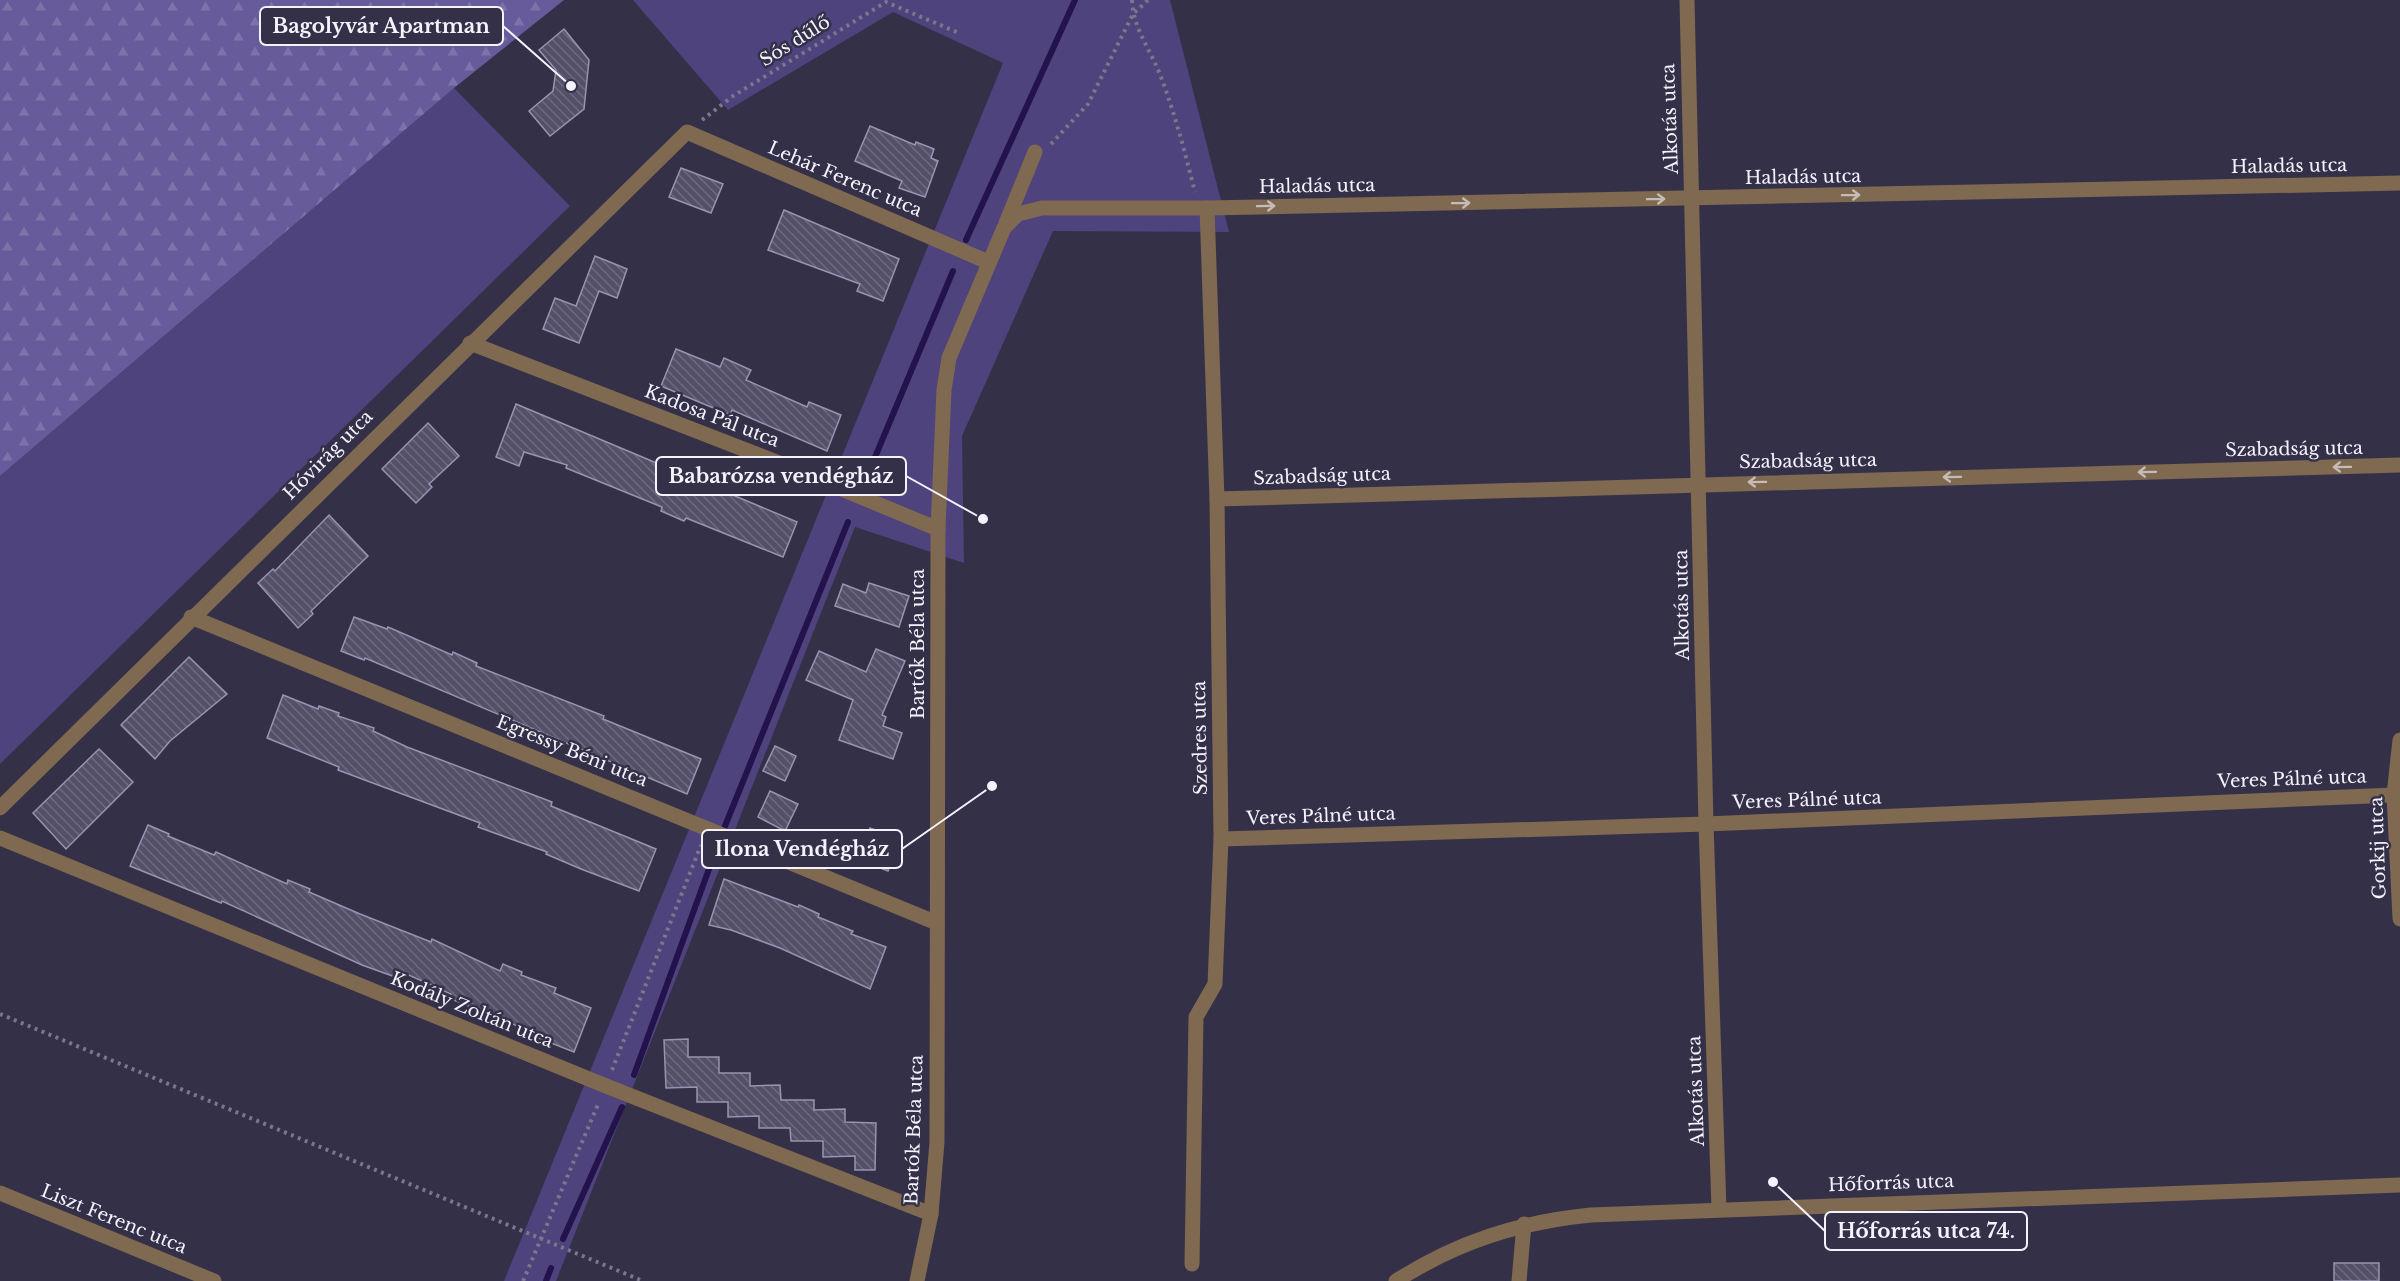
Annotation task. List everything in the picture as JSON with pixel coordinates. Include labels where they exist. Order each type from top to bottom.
[{"type":"street","name":"Alkotás utca","points":[[1686,0],[1706,824],[1719,1209]]},
{"type":"street","name":"Lehár Ferenc utca","points":[[687,132],[988,262]]},
{"type":"street","name":"Hóvirág utca","points":[[0,808],[191,617],[687,132]]},
{"type":"street","name":"Bartók Béla utca","points":[[917,1281],[931,1214],[937,1142],[938,530],[946,372],[949,358],[1032,160]]},
{"type":"street","name":"Haladás utca","points":[[1203,208],[2400,183]]},
{"type":"street","points":[[1004,228],[1018,214],[1042,208],[1203,208]]},
{"type":"street","name":"Szedres utca","points":[[1192,1264],[1196,1017],[1215,984],[1221,839],[1217,499],[1203,208]]},
{"type":"street","name":"Kadosa Pál utca","points":[[470,343],[774,461],[938,530]]},
{"type":"street","name":"Szabadság utca","points":[[1217,499],[1699,483],[2400,465]]},
{"type":"street","name":"Egressy Béni utca","points":[[191,617],[708,827],[937,923]]},
{"type":"street","name":"Gorkij utca","points":[[2400,740],[2394,795],[2400,919]]},
{"type":"street","name":"Veres Pálné utca","points":[[1221,839],[1706,824],[2394,795]]},
{"type":"street","name":"Kodály Zoltán utca","points":[[0,838],[606,1086],[931,1214]]},
{"type":"street","name":"Hőforrás utca","points":[[1396,1281],[1463,1244],[1524,1224],[1591,1215],[2400,1185]]},
{"type":"street","name":"Liszt Ferenc utca","points":[[0,1193],[214,1281]]},
{"type":"street","points":[[1519,1281],[1524,1224]]},
{"type":"path","points":[[875,8],[879,0]]},
{"type":"path","points":[[1132,0],[1132,14],[1160,74],[1203,208]]},
{"type":"path","points":[[1032,160],[1088,104],[1132,14],[1148,0]]},
{"type":"path","points":[[875,8],[886,2],[959,33]]},
{"type":"path","name":"Sós dűlő","points":[[687,132],[733,96],[875,8]]},
{"type":"path","points":[[524,1281],[606,1086],[708,827]]},
{"type":"path","points":[[0,1014],[643,1281]]},
{"type":"shaded area","points":[[633,0],[1170,0],[1229,232],[1053,231],[962,436],[964,563],[855,527],[556,1281],[504,1281],[1003,63],[893,12],[728,110]]},
{"type":"shaded area","points":[[454,88],[570,206],[0,764],[0,476]]},
{"type":"green space","points":[[0,0],[564,0],[454,88],[0,476]]},
{"type":"building","points":[[564,29],[589,60],[584,109],[550,136],[529,111],[553,91],[556,70],[539,50]]},
{"type":"building","points":[[870,126],[915,145],[916,142],[934,149],[931,158],[938,161],[925,197],[899,188],[902,181],[855,161]]},
{"type":"building","points":[[681,168],[723,184],[711,213],[669,197]]},
{"type":"building","points":[[784,210],[899,259],[883,301],[857,291],[860,284],[768,250]]},
{"type":"building","points":[[595,256],[627,269],[617,298],[599,291],[579,343],[543,329],[555,298],[576,306]]},
{"type":"building","points":[[676,349],[720,367],[724,358],[751,370],[746,380],[807,407],[809,402],[841,415],[827,451],[732,410],[730,415],[661,386]]},
{"type":"building","points":[[516,404],[797,522],[783,557],[686,518],[684,521],[661,511],[662,507],[566,468],[567,465],[524,452],[519,466],[496,457]]},
{"type":"building","points":[[428,423],[459,456],[429,484],[432,487],[416,503],[382,469]]},
{"type":"building","points":[[329,515],[368,556],[311,611],[313,614],[298,628],[258,583],[273,569],[275,571]]},
{"type":"building","points":[[869,583],[909,596],[899,627],[835,606],[843,584],[866,593]]},
{"type":"building","points":[[354,617],[387,629],[388,627],[452,655],[453,652],[477,663],[476,666],[604,716],[603,719],[701,759],[687,794],[365,658],[364,660],[341,651]]},
{"type":"building","points":[[876,649],[905,661],[882,715],[886,717],[883,726],[902,733],[893,759],[839,740],[853,700],[806,680],[819,651],[866,672]]},
{"type":"building","points":[[189,657],[227,694],[170,741],[155,759],[121,725]]},
{"type":"building","points":[[283,695],[318,709],[319,706],[339,713],[338,716],[374,728],[373,731],[407,747],[552,802],[551,806],[656,849],[639,891],[581,869],[546,854],[547,852],[478,827],[480,823],[338,770],[339,767],[267,738]]},
{"type":"building","points":[[775,746],[796,756],[785,781],[763,771]]},
{"type":"building","points":[[99,749],[133,782],[66,849],[33,813]]},
{"type":"building","points":[[770,791],[798,804],[785,831],[758,817]]},
{"type":"building","points":[[148,825],[169,834],[168,836],[214,855],[216,852],[287,884],[288,880],[310,889],[309,892],[360,914],[431,942],[432,939],[500,971],[503,964],[522,972],[521,975],[556,988],[554,993],[591,1008],[574,1052],[518,1030],[520,1027],[449,998],[451,994],[400,971],[398,978],[362,965],[222,901],[221,903],[130,866]]},
{"type":"building","points":[[870,828],[900,839],[888,871],[858,859]]},
{"type":"building","points":[[724,879],[798,907],[799,905],[819,914],[818,917],[853,931],[851,934],[886,947],[870,989],[780,948],[731,930],[709,925]]},
{"type":"building","points":[[688,1039],[688,1057],[719,1057],[719,1073],[750,1073],[750,1086],[780,1085],[781,1100],[814,1100],[814,1110],[845,1109],[845,1122],[876,1123],[875,1170],[855,1170],[855,1156],[823,1157],[823,1141],[791,1141],[790,1128],[759,1128],[759,1116],[728,1117],[728,1102],[697,1102],[697,1087],[666,1088],[664,1040]]},
{"type":"building","points":[[2334,1263],[2379,1263],[2379,1281],[2334,1281]]},
{"type":"waterway","points":[[966,240],[1075,0]]},
{"type":"waterway","points":[[860,493],[953,271]]},
{"type":"waterway","points":[[725,826],[848,522]]},
{"type":"waterway","points":[[634,1075],[713,858]]},
{"type":"waterway","points":[[563,1239],[622,1107]]},
{"type":"waterway","points":[[546,1281],[551,1268]]},
{"type":"place","name":"Bagolyvár Apartman","points":[[571,86]]},
{"type":"place","name":"Babarózsa vendégház","points":[[983,519]]},
{"type":"place","name":"Ilona Vendégház","points":[[992,786]]},
{"type":"place","name":"Hőforrás utca 74.","points":[[1773,1182]]}]
